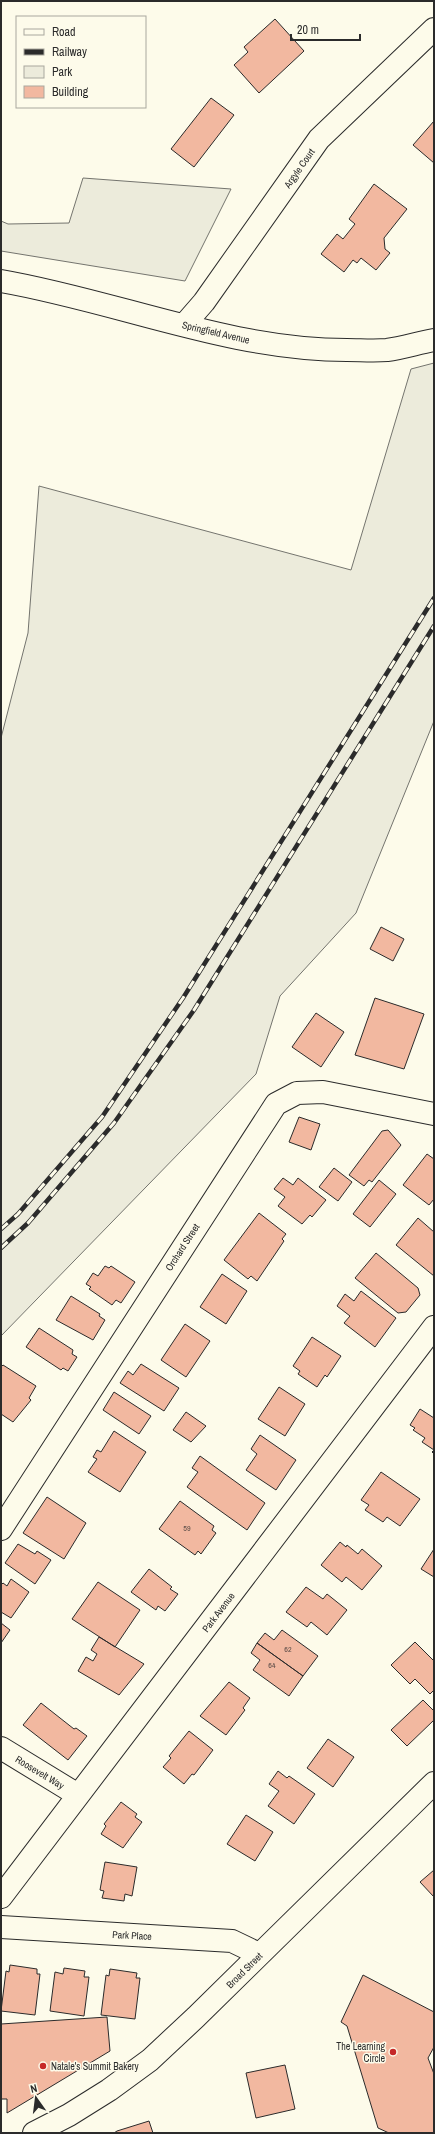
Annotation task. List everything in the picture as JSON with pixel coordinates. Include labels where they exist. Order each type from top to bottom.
[{"type":"street","name":"Argyle Court","points":[[184,325],[204,302],[319,139],[434,29]]},
{"type":"street","name":"Springfield Avenue","points":[[1,282],[46,289],[184,325],[270,344],[314,350],[386,350],[434,340]]},
{"type":"street","name":"Orchard Street","points":[[1,1529],[276,1104],[297,1093],[323,1092],[434,1114]]},
{"type":"street","name":"Park Avenue","points":[[1,1896],[434,1327]]},
{"type":"street","name":"Roosevelt Way","points":[[1,1748],[78,1795]]},
{"type":"street","name":"Broad Street","points":[[34,2133],[76,2111],[109,2090],[150,2060],[196,2017],[434,1782]]},
{"type":"street","name":"Park Place","points":[[1,1927],[232,1941],[259,1954]]},
{"type":"green space","points":[[83,178],[231,189],[185,281],[1,251],[1,221],[8,224],[69,223]]},
{"type":"green space","points":[[434,363],[434,721],[356,913],[280,996],[256,1074],[1,1336],[1,738],[28,633],[39,486],[351,570],[411,369]]},
{"type":"building","points":[[275,19],[304,51],[259,93],[234,65],[248,52],[244,47]]},
{"type":"building","points":[[211,98],[234,115],[194,167],[171,149]]},
{"type":"building","points":[[434,121],[434,163],[413,145]]},
{"type":"building","points":[[374,184],[407,209],[384,238],[385,249],[390,253],[376,270],[361,258],[357,263],[353,260],[344,272],[321,254],[337,234],[343,239],[355,224],[349,219]]},
{"type":"building","points":[[381,927],[404,939],[393,961],[370,949]]},
{"type":"building","points":[[375,998],[424,1014],[404,1069],[355,1055]]},
{"type":"building","points":[[316,1013],[344,1032],[321,1067],[292,1047]]},
{"type":"building","points":[[299,1117],[320,1124],[311,1150],[289,1142]]},
{"type":"building","points":[[388,1130],[401,1145],[372,1182],[369,1180],[364,1186],[349,1175],[382,1131]]},
{"type":"building","points":[[427,1154],[434,1159],[434,1199],[429,1205],[403,1185]]},
{"type":"building","points":[[334,1168],[352,1182],[338,1201],[319,1187]]},
{"type":"building","points":[[283,1178],[293,1185],[298,1178],[326,1200],[312,1217],[310,1215],[302,1224],[278,1206],[285,1197],[274,1189]]},
{"type":"building","points":[[379,1180],[396,1194],[370,1227],[353,1214]]},
{"type":"building","points":[[259,1213],[286,1234],[282,1239],[284,1241],[257,1281],[251,1276],[248,1279],[224,1260]]},
{"type":"building","points":[[418,1218],[434,1232],[434,1276],[396,1245]]},
{"type":"building","points":[[376,1253],[418,1288],[420,1295],[406,1312],[398,1313],[355,1278]]},
{"type":"building","points":[[105,1266],[109,1268],[111,1266],[135,1282],[121,1303],[116,1300],[112,1305],[89,1289],[91,1287],[86,1284],[93,1273],[98,1276]]},
{"type":"building","points":[[222,1274],[247,1291],[226,1324],[200,1307]]},
{"type":"building","points":[[361,1291],[396,1318],[375,1347],[344,1323],[350,1316],[337,1306],[345,1294],[354,1301]]},
{"type":"building","points":[[71,1296],[100,1314],[99,1316],[105,1320],[93,1340],[56,1320]]},
{"type":"building","points":[[185,1324],[210,1341],[186,1377],[161,1360]]},
{"type":"building","points":[[39,1328],[73,1350],[72,1354],[77,1357],[68,1371],[63,1368],[61,1370],[26,1347]]},
{"type":"building","points":[[312,1337],[341,1356],[327,1377],[325,1375],[317,1387],[298,1374],[300,1371],[293,1366]]},
{"type":"building","points":[[141,1364],[179,1388],[164,1411],[120,1383],[128,1371],[133,1375]]},
{"type":"building","points":[[3,1365],[36,1386],[29,1398],[31,1400],[13,1422],[1,1414],[1,1367]]},
{"type":"building","points":[[279,1387],[305,1404],[285,1436],[258,1419]]},
{"type":"building","points":[[114,1392],[151,1416],[139,1434],[103,1410]]},
{"type":"building","points":[[420,1409],[434,1418],[434,1450],[422,1442],[425,1438],[413,1430],[415,1428],[410,1425]]},
{"type":"building","points":[[186,1412],[206,1426],[191,1442],[173,1430]]},
{"type":"building","points":[[114,1431],[146,1452],[120,1492],[88,1472],[97,1459],[93,1457],[97,1450],[101,1452]]},
{"type":"building","points":[[260,1435],[296,1460],[276,1490],[246,1470],[257,1454],[251,1449]]},
{"type":"building","points":[[200,1456],[265,1503],[247,1530],[187,1487],[198,1472],[192,1468]]},
{"type":"building","points":[[381,1472],[420,1499],[400,1526],[387,1517],[383,1522],[365,1510],[369,1505],[361,1500]]},
{"type":"building","points":[[47,1497],[86,1523],[64,1559],[23,1533]]},
{"type":"building","points":[[180,1501],[214,1526],[212,1530],[216,1533],[201,1554],[198,1551],[195,1555],[159,1529]]},
{"type":"building","points":[[340,1542],[346,1547],[347,1545],[358,1554],[362,1549],[382,1566],[362,1590],[346,1577],[342,1582],[321,1565]]},
{"type":"building","points":[[18,1544],[35,1554],[37,1551],[51,1560],[35,1584],[5,1563]]},
{"type":"building","points":[[434,1549],[434,1577],[421,1569]]},
{"type":"building","points":[[149,1569],[172,1587],[170,1589],[178,1594],[165,1611],[158,1606],[156,1610],[131,1592]]},
{"type":"building","points":[[11,1579],[29,1592],[11,1618],[1,1612],[1,1585],[3,1583],[7,1586]]},
{"type":"building","points":[[98,1582],[140,1610],[115,1647],[72,1619]]},
{"type":"building","points":[[306,1587],[323,1599],[327,1594],[347,1610],[327,1635],[311,1622],[307,1627],[286,1612]]},
{"type":"building","points":[[1,1623],[10,1630],[1,1643]]},
{"type":"building","points":[[282,1630],[318,1656],[303,1676],[257,1643],[265,1633],[274,1640]]},
{"type":"building","points":[[99,1637],[144,1664],[119,1695],[78,1671],[86,1657],[93,1661],[97,1654],[91,1650]]},
{"type":"building","points":[[415,1642],[434,1661],[434,1690],[430,1694],[415,1679],[410,1684],[391,1665]]},
{"type":"building","points":[[257,1643],[303,1676],[289,1696],[253,1670],[260,1660],[251,1653]]},
{"type":"building","points":[[229,1682],[250,1698],[243,1708],[245,1710],[226,1735],[200,1716]]},
{"type":"building","points":[[423,1700],[434,1711],[434,1720],[407,1746],[391,1730]]},
{"type":"building","points":[[41,1703],[74,1729],[76,1728],[87,1736],[68,1760],[23,1725]]},
{"type":"building","points":[[189,1731],[213,1750],[194,1775],[192,1774],[184,1784],[163,1767],[171,1758],[169,1756]]},
{"type":"building","points":[[328,1739],[354,1757],[333,1787],[307,1768]]},
{"type":"building","points":[[278,1771],[287,1778],[289,1776],[315,1794],[294,1824],[268,1806],[279,1791],[269,1784]]},
{"type":"building","points":[[121,1802],[137,1814],[135,1817],[142,1822],[123,1848],[101,1834],[106,1826],[104,1824]]},
{"type":"building","points":[[246,1815],[273,1832],[255,1861],[227,1844]]},
{"type":"building","points":[[105,1862],[137,1867],[132,1896],[125,1894],[124,1901],[102,1898],[104,1891],[100,1890]]},
{"type":"building","points":[[434,1870],[434,1897],[420,1882]]},
{"type":"building","points":[[10,1965],[37,1969],[37,1974],[40,1974],[35,2015],[1,2011],[6,1971],[9,1972]]},
{"type":"building","points":[[64,1968],[85,1971],[84,1977],[89,1977],[84,2016],[50,2011],[55,1972],[63,1974]]},
{"type":"building","points":[[110,1969],[137,1973],[136,1978],[140,1978],[135,2019],[101,2015],[106,1975],[109,1976]]},
{"type":"building","name":"The Learning Circle","points":[[363,1975],[434,2012],[434,2047],[428,2058],[434,2074],[434,2133],[389,2133],[378,2128],[347,2026],[341,2022]]},
{"type":"building","name":"Natale's Summit Bakery","points":[[107,2017],[110,2051],[7,2113],[7,2099],[1,2099],[1,2024]]},
{"type":"building","points":[[285,2065],[295,2109],[256,2118],[246,2073]]},
{"type":"building","points":[[149,2121],[153,2133],[114,2133],[117,2131]]},
{"type":"railway","points":[[1,1229],[18,1214],[102,1117],[183,998],[434,598]]},
{"type":"railway","points":[[1,1248],[28,1223],[114,1123],[194,1010],[434,626]]},
{"type":"place","name":"The Learning Circle","points":[[393,2052]]},
{"type":"place","name":"Natale's Summit Bakery","points":[[43,2066]]}]
